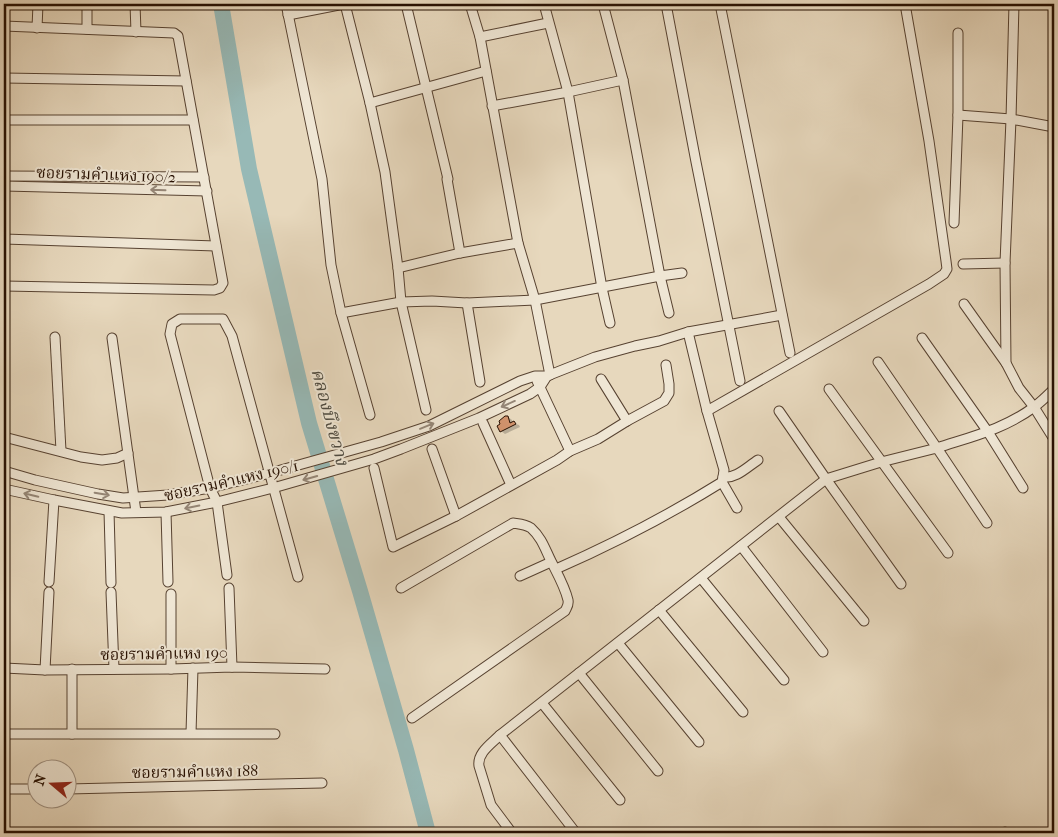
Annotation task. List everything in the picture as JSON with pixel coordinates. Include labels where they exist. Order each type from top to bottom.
[{"type":"street","points":[[37,28],[38,4]]},
{"type":"street","points":[[87,29],[88,4]]},
{"type":"street","points":[[136,4],[136,32]]},
{"type":"street","points":[[286,4],[322,179],[332,265],[341,313],[370,415]]},
{"type":"street","points":[[288,15],[344,4],[370,103],[384,172],[401,302],[426,410]]},
{"type":"street","points":[[406,4],[447,179],[460,253]]},
{"type":"street","points":[[470,4],[480,36],[518,243],[535,300],[548,376],[540,387]]},
{"type":"street","points":[[544,4],[568,92],[602,288],[610,323]]},
{"type":"street","points":[[603,4],[623,80],[660,276],[669,313]]},
{"type":"street","points":[[666,4],[740,381]]},
{"type":"street","points":[[720,4],[790,353]]},
{"type":"street","points":[[707,411],[929,284],[944,274],[947,269],[930,141],[905,4]]},
{"type":"street","points":[[1006,363],[1005,263],[1014,4]]},
{"type":"street","points":[[480,36],[548,22]]},
{"type":"street","points":[[4,26],[174,33],[178,36],[223,283],[220,288],[214,290],[4,286]]},
{"type":"street","points":[[954,223],[958,115],[958,33]]},
{"type":"street","points":[[370,103],[486,71]]},
{"type":"street","points":[[4,78],[186,81]]},
{"type":"street","points":[[492,106],[623,80]]},
{"type":"street","points":[[958,115],[1011,119],[1054,127]]},
{"type":"street","points":[[4,120],[193,120]]},
{"type":"street","name":"ซอยรามคำแหง 190/2","points":[[4,176],[204,177]]},
{"type":"street","name":"ซอยรามคำแหง 190/2","points":[[4,186],[207,191]]},
{"type":"street","points":[[4,239],[216,246]]},
{"type":"street","points":[[398,268],[460,253],[518,243]]},
{"type":"street","points":[[963,264],[1005,263]]},
{"type":"street","points":[[341,313],[401,302],[467,303],[535,300],[682,273]]},
{"type":"street","points":[[467,303],[480,382]]},
{"type":"street","points":[[964,304],[1006,363],[1019,388],[1034,407],[1054,439]]},
{"type":"street","points":[[570,451],[535,376],[548,376],[595,357],[688,332],[782,316]]},
{"type":"street","points":[[227,575],[217,502],[210,488],[170,334],[172,324],[180,319],[223,319],[232,336],[298,577]]},
{"type":"street","points":[[688,332],[707,411],[724,470],[722,479],[737,508]]},
{"type":"street","points":[[55,337],[61,451]]},
{"type":"street","points":[[112,338],[136,512]]},
{"type":"street","points":[[922,338],[988,432],[1023,488]]},
{"type":"street","points":[[878,362],[987,523]]},
{"type":"street","points":[[381,442],[377,461],[393,547],[456,516],[570,451],[598,439],[664,401],[669,393],[666,365]]},
{"type":"street","name":"ซอยรามคำแหง 190/1","points":[[4,471],[35,480],[123,498],[168,496],[270,473],[381,442],[429,426],[479,400],[535,376]]},
{"type":"street","points":[[601,379],[627,421]]},
{"type":"street","name":"ซอยรามคำแหง 190/1","points":[[4,489],[122,513],[166,512],[217,502],[377,461],[479,418],[484,419],[540,387]]},
{"type":"street","points":[[512,833],[491,805],[478,759],[500,735],[826,480],[881,462],[937,448],[988,432],[1008,423],[1034,407],[1054,389]]},
{"type":"street","points":[[829,390],[948,553]]},
{"type":"street","points":[[479,400],[484,419],[511,485]]},
{"type":"street","points":[[779,411],[901,584]]},
{"type":"street","points":[[4,437],[82,457],[102,460],[117,458],[128,453]]},
{"type":"street","points":[[432,449],[456,516]]},
{"type":"street","points":[[520,576],[554,566],[605,546],[689,502],[722,479],[734,477],[758,460]]},
{"type":"street","points":[[45,670],[54,500]]},
{"type":"street","points":[[109,511],[114,669]]},
{"type":"street","points":[[166,512],[168,582]]},
{"type":"street","points":[[779,517],[864,621]]},
{"type":"street","points":[[401,588],[513,523],[524,524],[543,543],[568,600],[568,606],[565,611],[412,718]]},
{"type":"street","points":[[741,546],[823,652]]},
{"type":"street","points":[[701,578],[784,680]]},
{"type":"street","points":[[229,588],[232,667]]},
{"type":"street","points":[[171,594],[171,669]]},
{"type":"street","points":[[659,610],[743,712]]},
{"type":"street","points":[[618,642],[699,742]]},
{"type":"street","name":"ซอยรามคำแหง 190","points":[[4,668],[45,670],[232,667],[325,669]]},
{"type":"street","points":[[191,733],[192,668]]},
{"type":"street","points":[[72,670],[72,734]]},
{"type":"street","points":[[579,673],[658,771]]},
{"type":"street","points":[[542,702],[620,800]]},
{"type":"street","points":[[4,734],[275,734]]},
{"type":"street","points":[[500,735],[576,833]]},
{"type":"street","name":"ซอยรามคำแหง 188","points":[[78,789],[322,784]]},
{"type":"street","points":[[4,789],[28,789]]},
{"type":"building","points":[[508,416],[510,423],[514,421],[516,424],[500,432],[497,426],[500,424],[499,421]]},
{"type":"waterway","name":"คลองบึงขวาง","points":[[221,4],[249,169],[309,423],[360,591],[428,833]]}]
